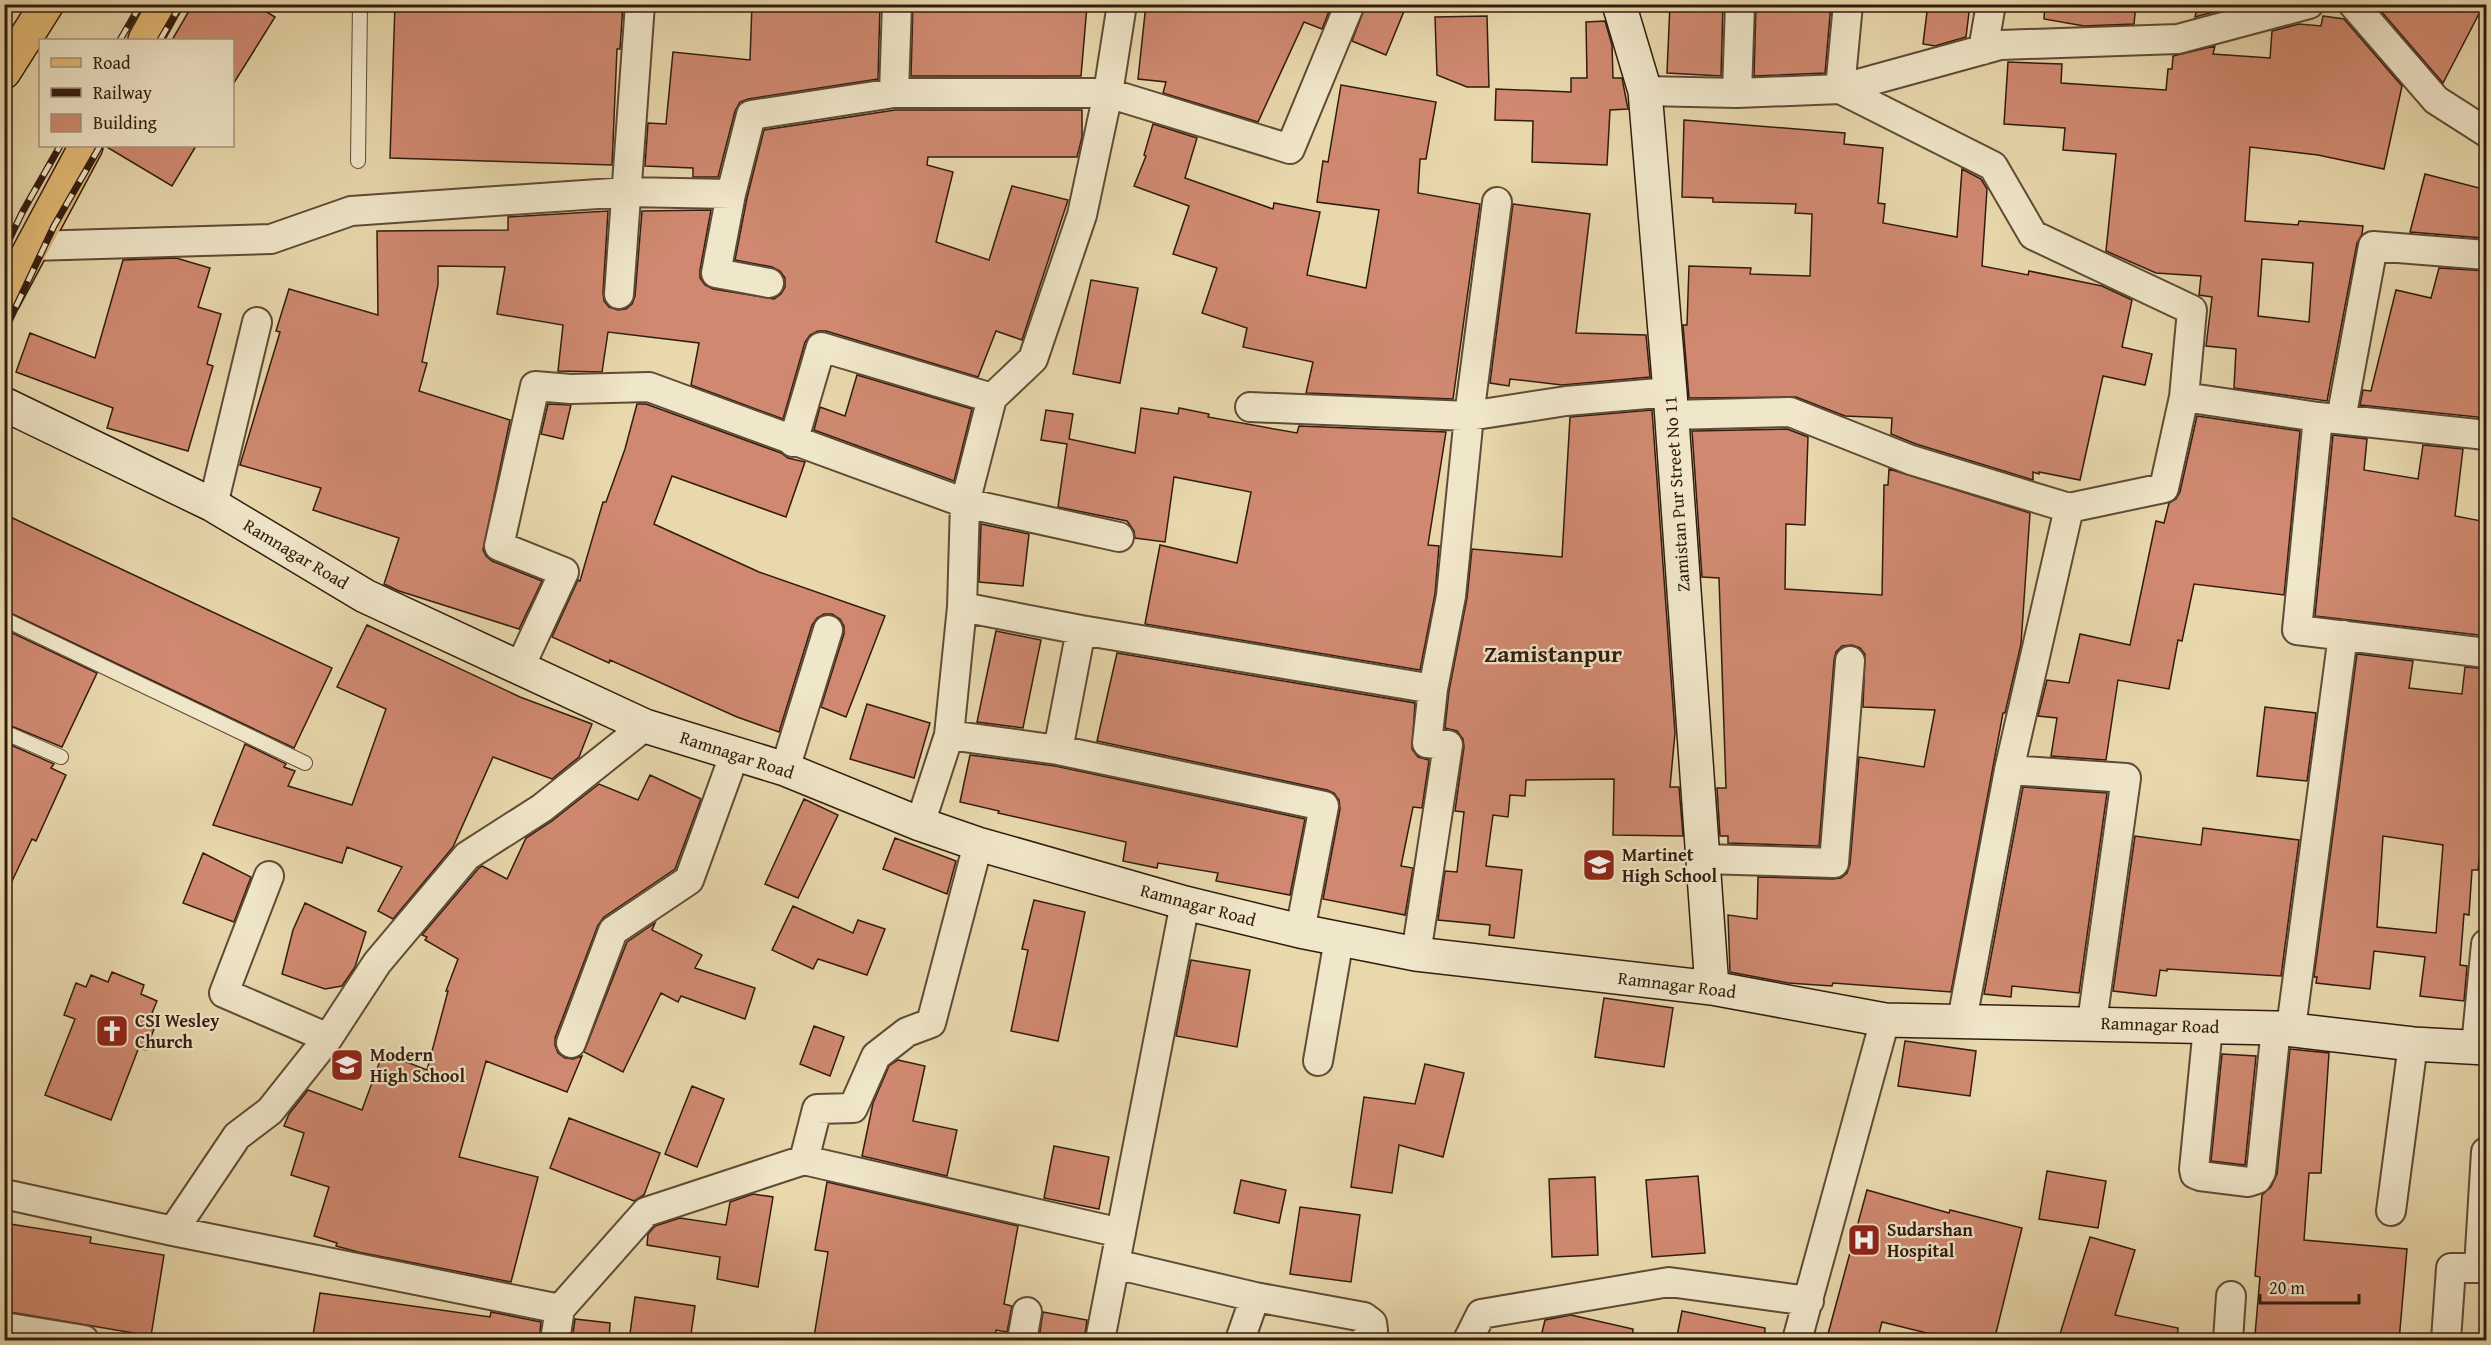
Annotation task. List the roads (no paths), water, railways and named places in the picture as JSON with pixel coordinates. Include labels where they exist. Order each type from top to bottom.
[{"type":"main road","points":[[4,72],[47,4]]},
{"type":"main road","points":[[146,39],[165,4]]},
{"type":"main road","name":"Zamistan Pur Street No 11","points":[[1619,4],[1645,92],[1712,988]]},
{"type":"main road","points":[[4,299],[85,147]]},
{"type":"main road","name":"Ramnagar Road","points":[[4,404],[213,506],[366,596],[645,726],[785,769],[920,824],[978,844],[1185,903],[1300,931],[1416,954],[1712,988],[1885,1020],[2091,1022],[2208,1028],[2284,1028],[2413,1044],[2481,1047]]},
{"type":"street","points":[[619,294],[640,4]]},
{"type":"street","points":[[894,93],[897,4]]},
{"type":"street","points":[[920,824],[949,735],[962,607],[965,503],[992,399],[1032,359],[1082,215],[1108,93],[1122,4]]},
{"type":"street","points":[[769,283],[716,273],[731,194],[751,115],[894,93],[1108,93],[1290,149],[1350,4]]},
{"type":"street","points":[[1737,93],[1740,4]]},
{"type":"street","points":[[1840,89],[1848,4]]},
{"type":"street","points":[[1983,50],[1991,4]]},
{"type":"street","points":[[1645,92],[1737,93],[1840,89],[2000,45],[2178,39],[2309,4]]},
{"type":"street","points":[[2353,4],[2436,100],[2487,132]]},
{"type":"street","points":[[1250,407],[1469,416],[1566,401],[1670,403],[1790,412],[1911,460],[2069,508],[2164,488],[2184,397],[2192,310],[2033,235],[1993,166],[1840,89]]},
{"type":"street","points":[[32,246],[271,239],[351,211],[627,192],[731,194]]},
{"type":"street","points":[[1416,954],[1448,745],[1427,742],[1433,689],[1451,596],[1469,416],[1497,202]]},
{"type":"street","points":[[2487,255],[2373,246],[2330,418],[2297,630],[2487,652]]},
{"type":"street","points":[[213,506],[257,322]]},
{"type":"street","points":[[793,442],[821,347],[992,399]]},
{"type":"street","points":[[519,669],[564,572],[499,546],[535,386],[571,390],[649,387],[793,442],[965,503],[1119,537]]},
{"type":"street","points":[[2184,397],[2330,418],[2487,435]]},
{"type":"street","points":[[1962,1020],[2009,770],[2069,508]]},
{"type":"street","points":[[962,607],[1081,630],[1433,689]]},
{"type":"street","points":[[785,769],[828,630]]},
{"type":"street","points":[[1058,750],[1081,630]]},
{"type":"street","points":[[2208,1028],[2195,1174],[2248,1182],[2257,1179],[2261,1173],[2343,635]]},
{"type":"street","points":[[1704,859],[1834,862],[1850,661]]},
{"type":"street","points":[[173,1231],[237,1136],[270,1111],[328,1038],[378,963],[467,856],[542,808],[645,726]]},
{"type":"street","points":[[949,735],[1058,750],[1324,806],[1300,931]]},
{"type":"street","points":[[571,1043],[613,931],[689,880],[735,753]]},
{"type":"street","points":[[2009,770],[2126,778],[2091,1022]]},
{"type":"street","points":[[804,1160],[817,1109],[853,1108],[876,1056],[907,1032],[932,1023],[978,844]]},
{"type":"street","points":[[268,876],[224,993],[328,1038]]},
{"type":"street","points":[[1100,1341],[1185,903]]},
{"type":"street","points":[[1318,1061],[1339,939]]},
{"type":"street","points":[[2481,1047],[2487,944]]},
{"type":"street","points":[[1797,1341],[1885,1020]]},
{"type":"street","points":[[2391,1211],[2413,1044]]},
{"type":"street","points":[[2446,1341],[2451,1268],[2483,1267],[2487,1152]]},
{"type":"street","points":[[555,1341],[560,1309],[646,1212],[804,1160],[1121,1233]]},
{"type":"street","points":[[4,1194],[173,1231],[560,1309]]},
{"type":"street","points":[[1115,1264],[1255,1297],[1364,1317],[1372,1323],[1373,1330],[1365,1341]]},
{"type":"street","points":[[1468,1341],[1481,1314],[1669,1282],[1809,1301]]},
{"type":"street","points":[[2228,1341],[2231,1296]]},
{"type":"street","points":[[1240,1341],[1255,1297]]},
{"type":"street","points":[[1022,1341],[1027,1311]]},
{"type":"street","points":[[4,1327],[84,1341]]},
{"type":"lane","points":[[358,161],[360,4]]},
{"type":"lane","points":[[4,619],[305,763]]},
{"type":"lane","points":[[4,732],[61,757]]},
{"type":"railway","points":[[121,39],[141,4]]},
{"type":"railway","points":[[161,39],[181,4]]},
{"type":"railway","points":[[4,250],[59,147]]},
{"type":"railway","points":[[4,332],[54,226],[99,147]]},
{"type":"place","name":"Martinet High School","points":[[1599,865]]},
{"type":"place","name":"CSI Wesley Church","points":[[112,1031]]},
{"type":"place","name":"Modern High School","points":[[347,1065]]},
{"type":"place","name":"Sudarshan Hospital","points":[[1864,1240]]},
{"type":"district","name":"Zamistanpur","points":[[1553,654]]}]
